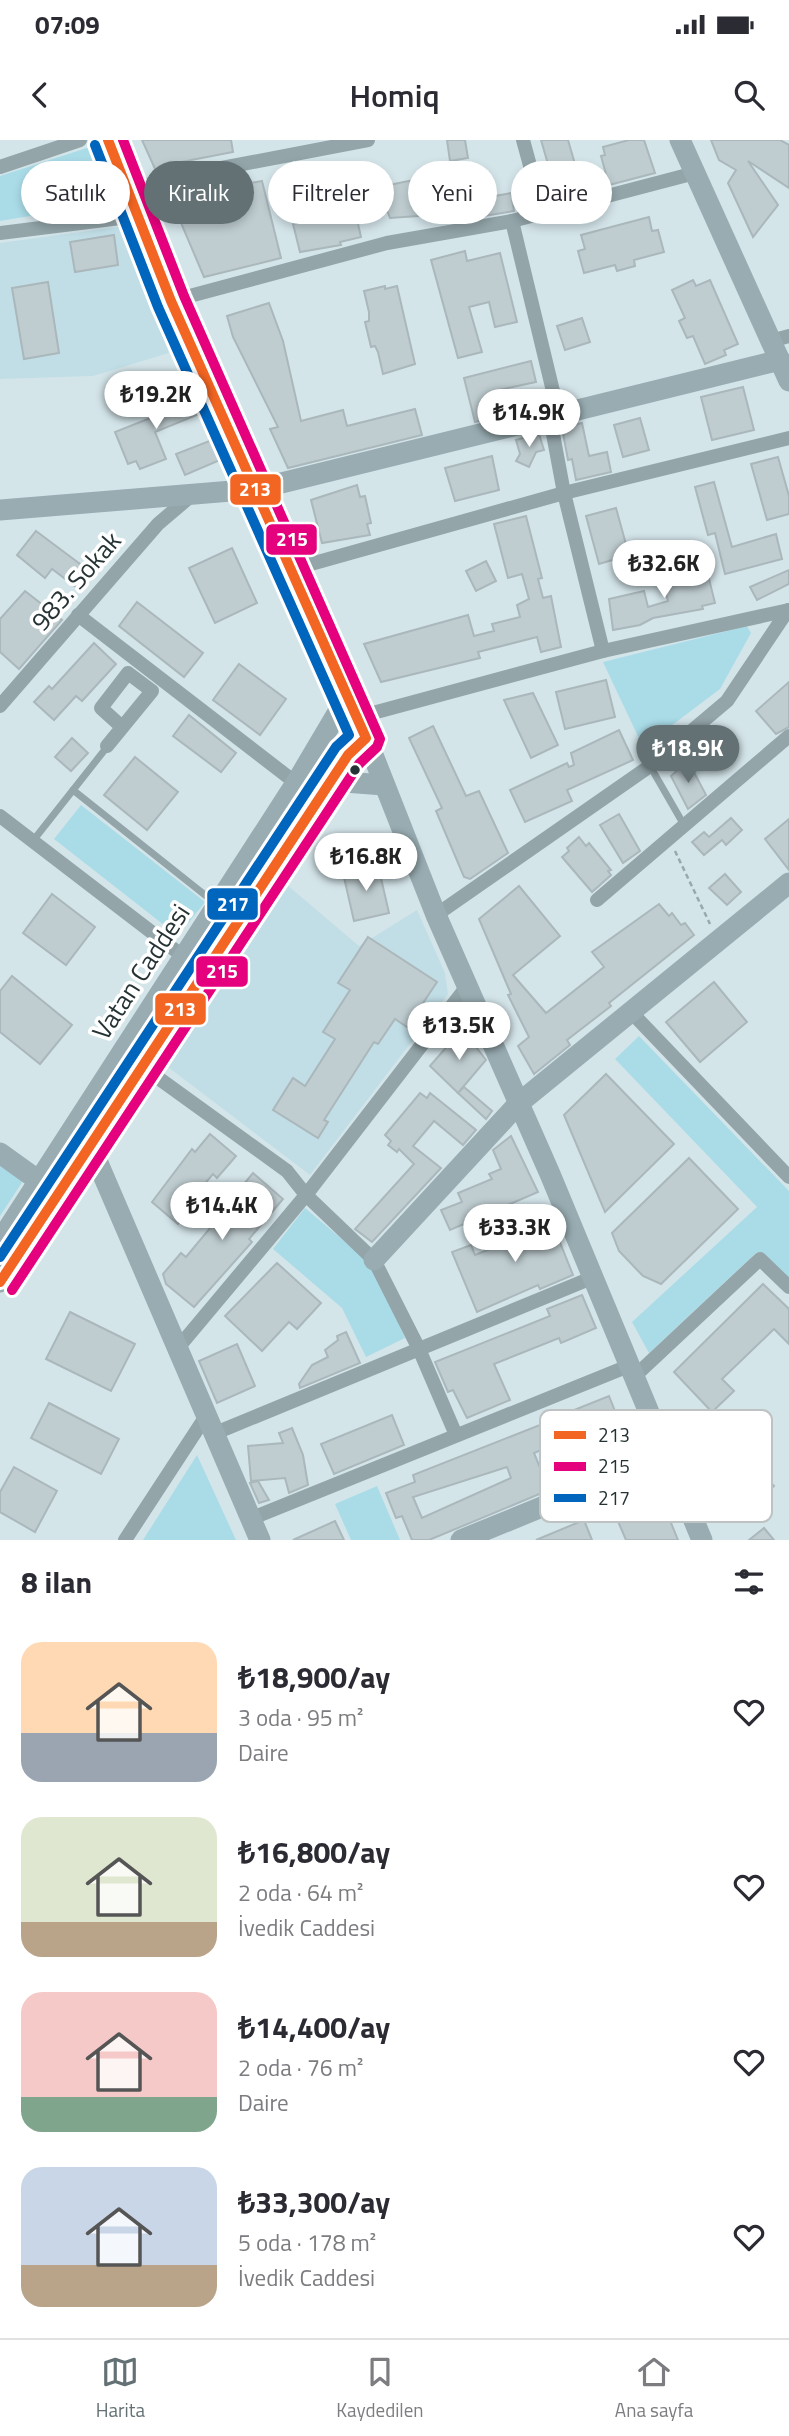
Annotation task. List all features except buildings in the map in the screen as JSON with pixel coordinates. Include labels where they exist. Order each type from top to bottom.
[{"type":"main road","points":[[108,140],[116,161]]},
{"type":"main road","points":[[680,140],[780,346],[789,380]]},
{"type":"main road","points":[[130,196],[171,301],[358,717],[436,915],[650,1410]]},
{"type":"main road","points":[[0,510],[257,489],[376,458],[555,417],[780,346]]},
{"type":"main road","name":"Vatan Caddesi","points":[[0,1241],[296,783],[348,695]]},
{"type":"main road","name":"Vatan Caddesi","points":[[0,1282],[348,755],[366,738]]},
{"type":"main road","points":[[331,781],[384,785]]},
{"type":"main road","points":[[374,1260],[519,1102],[789,883]]},
{"type":"main road","points":[[90,1147],[260,1540]]},
{"type":"main road","points":[[0,1153],[39,1181]]},
{"type":"main road","points":[[461,1540],[540,1508]]},
{"type":"main road","points":[[695,1522],[702,1540]]},
{"type":"street","points":[[0,167],[80,140]]},
{"type":"street","points":[[130,189],[185,175],[368,140]]},
{"type":"street","points":[[523,140],[529,161]]},
{"type":"street","points":[[612,195],[695,173]]},
{"type":"street","points":[[0,233],[137,216]]},
{"type":"street","points":[[171,301],[387,243],[511,221]]},
{"type":"street","points":[[513,224],[555,417],[564,493],[603,652]]},
{"type":"street","points":[[293,569],[564,493],[789,438]]},
{"type":"street","name":"983. Sokak","points":[[0,706],[158,524],[194,494]]},
{"type":"street","points":[[358,717],[603,652],[789,610]]},
{"type":"street","points":[[436,915],[650,766],[727,701],[789,610]]},
{"type":"street","points":[[78,615],[296,783]]},
{"type":"street","points":[[107,746],[122,727]]},
{"type":"street","points":[[597,900],[789,736]]},
{"type":"street","points":[[0,817],[184,957]]},
{"type":"street","points":[[177,1349],[306,1195],[468,985]]},
{"type":"street","points":[[631,1012],[789,1177]]},
{"type":"street","points":[[143,1067],[287,1171],[306,1195],[374,1260],[419,1349],[456,1435]]},
{"type":"street","points":[[250,1519],[456,1435],[633,1370],[760,1259],[789,1287]]},
{"type":"street","points":[[125,1540],[210,1425],[419,1349],[594,1277]]},
{"type":"lane","points":[[32,842],[107,746]]},
{"type":"lane","points":[[650,766],[684,825]]},
{"type":"lane","points":[[73,790],[218,905]]},
{"type":"path","points":[[668,839],[719,940]]},
{"type":"shaded area","points":[[93,146],[99,161],[46,161]]},
{"type":"shaded area","points":[[21,169],[21,218],[0,221],[0,176]]},
{"type":"shaded area","points":[[124,226],[169,353],[93,376],[0,379],[0,243]]},
{"type":"shaded area","points":[[747,626],[751,633],[720,689],[643,747],[603,662]]},
{"type":"shaded area","points":[[337,744],[342,748],[0,1269],[0,1262]]},
{"type":"shaded area","points":[[81,805],[205,902],[178,936],[54,839]]},
{"type":"shaded area","points":[[279,878],[359,946],[417,910],[445,973],[448,994],[310,1175],[164,1064]]},
{"type":"shaded area","points":[[639,1036],[789,1191],[789,1279],[757,1252],[649,1353],[632,1322],[757,1207],[615,1059]]},
{"type":"shaded area","points":[[0,1166],[23,1181],[0,1216]]},
{"type":"shaded area","points":[[305,1208],[362,1256],[376,1274],[405,1338],[366,1357],[342,1308],[273,1249]]},
{"type":"shaded area","points":[[197,1455],[236,1540],[143,1540]]},
{"type":"shaded area","points":[[377,1486],[400,1540],[351,1540],[335,1504]]},
{"type":"transit line","name":"213","points":[[0,1282],[348,755],[366,738],[171,301],[108,140]]},
{"type":"transit line","name":"215","points":[[12,1290],[359,764],[377,747],[380,739],[184,296],[123,140]]},
{"type":"transit line","name":"217","points":[[0,1257],[336,747],[349,735],[158,307],[95,145]]}]
